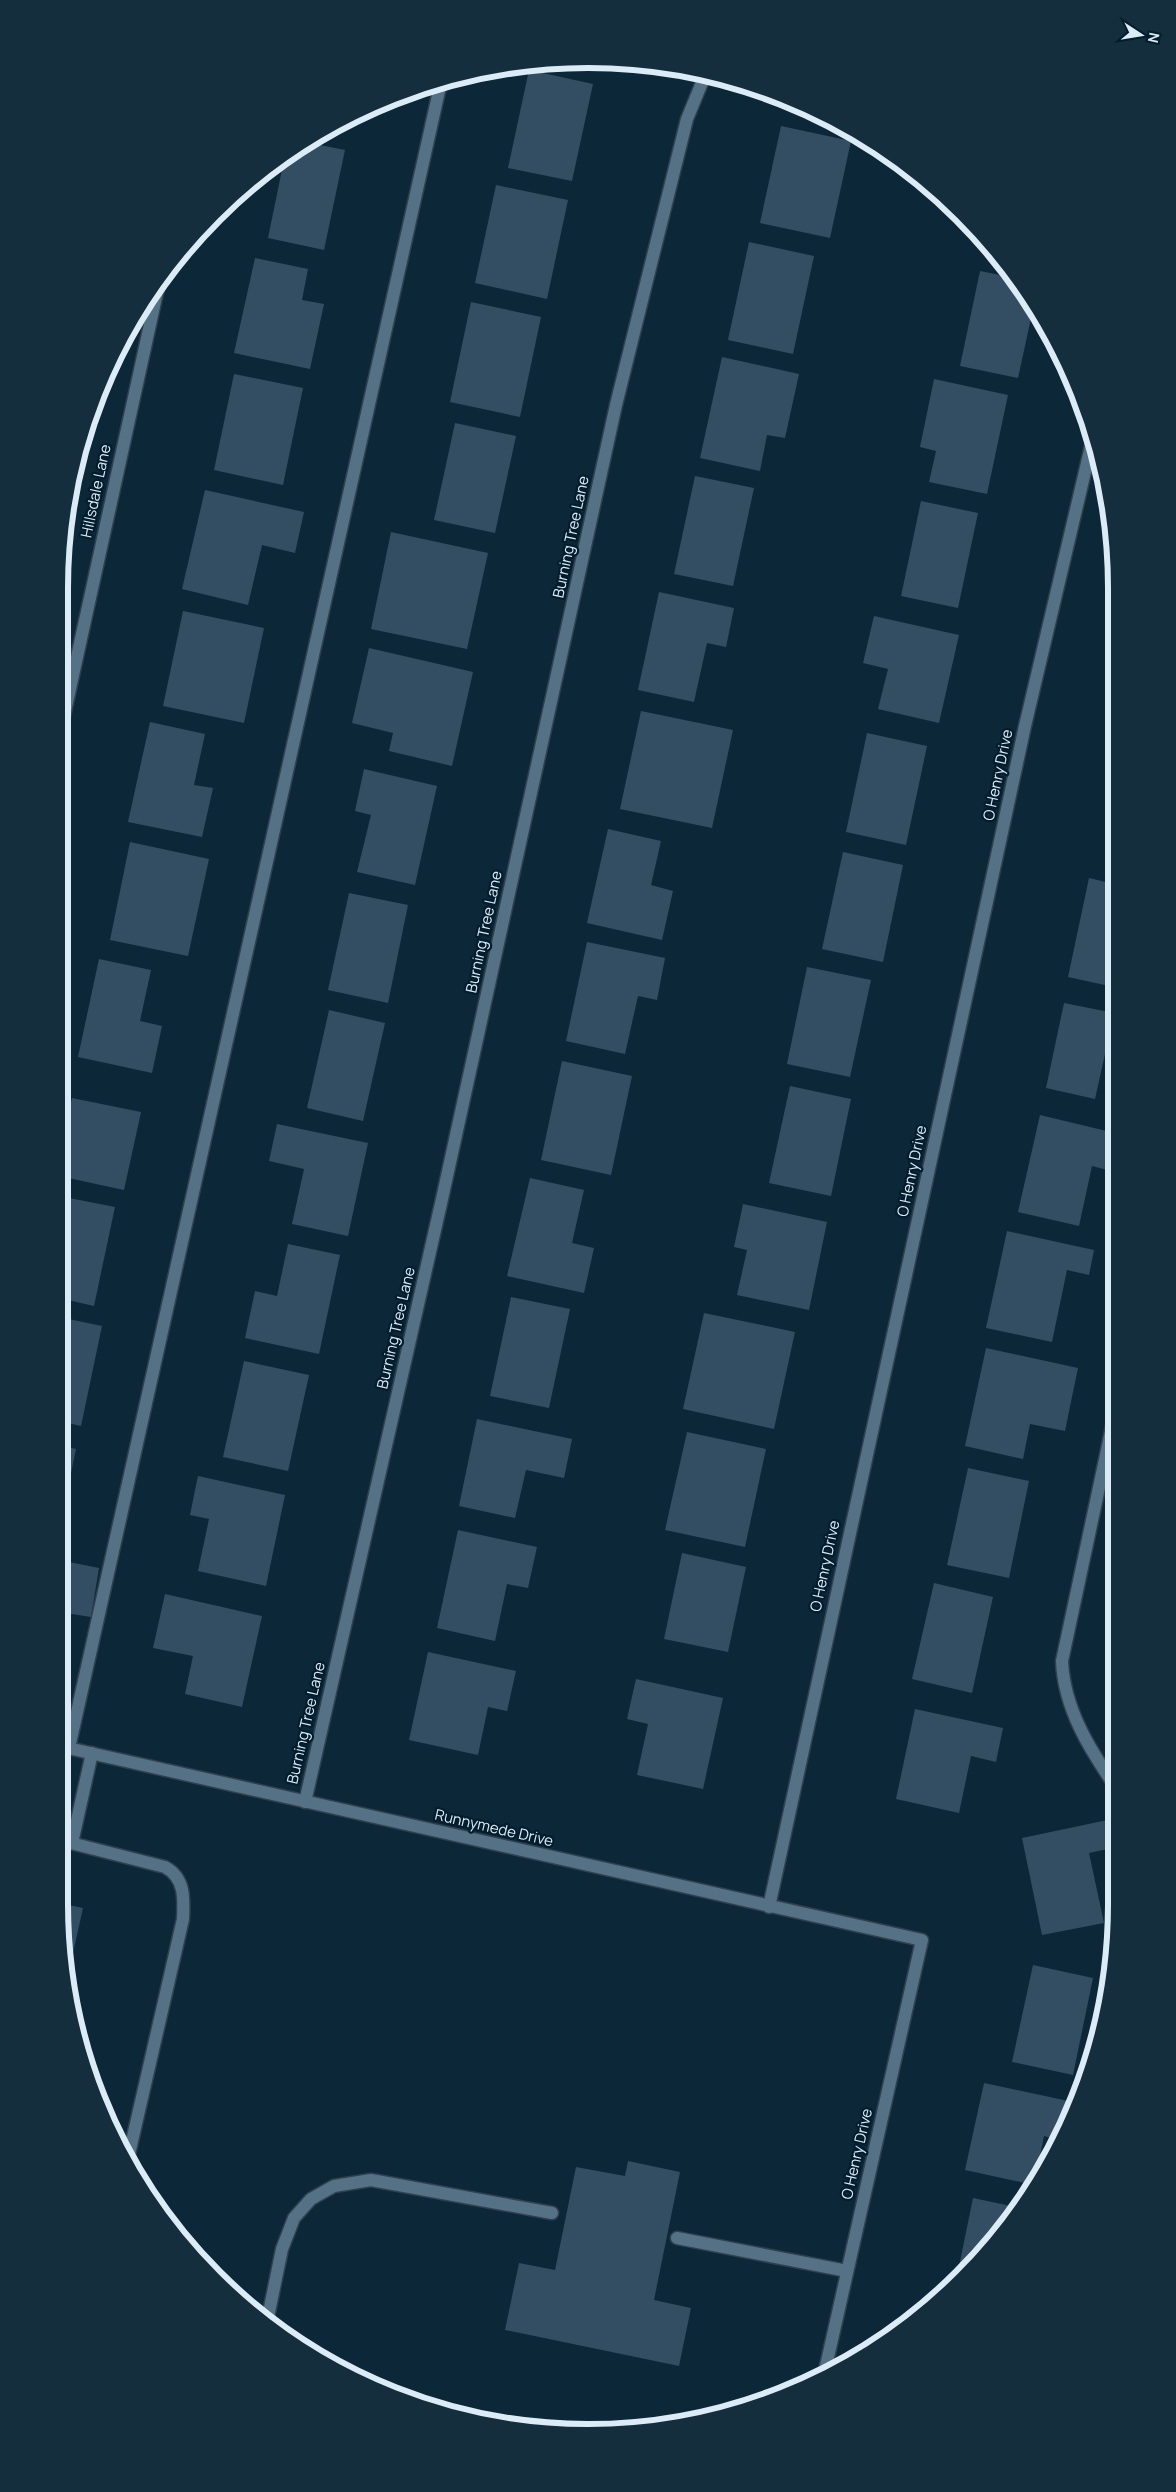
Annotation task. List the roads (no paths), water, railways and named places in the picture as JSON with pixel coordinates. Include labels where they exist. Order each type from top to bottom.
[{"type":"street","name":"Burning Tree Lane","points":[[305,1802],[440,1208],[616,405],[687,119],[703,81]]},
{"type":"street","points":[[68,1729],[439,89]]},
{"type":"street","name":"Hillsdale Lane","points":[[68,698],[156,298]]},
{"type":"street","name":"O Henry Drive","points":[[769,1907],[1026,726],[1090,450]]},
{"type":"street","points":[[1108,1445],[1062,1661],[1063,1681],[1075,1721],[1108,1775]]},
{"type":"street","name":"Runnymede Drive","points":[[68,1748],[922,1940]]},
{"type":"street","points":[[72,1843],[92,1753]]},
{"type":"street","points":[[68,1842],[165,1867],[174,1872],[180,1880],[184,1896],[183,1919],[130,2150]]},
{"type":"street","name":"O Henry Drive","points":[[826,2367],[922,1940]]},
{"type":"street","points":[[268,2315],[282,2249],[294,2218],[311,2199],[334,2186],[371,2180],[552,2214]]},
{"type":"street","points":[[677,2238],[848,2271]]}]
